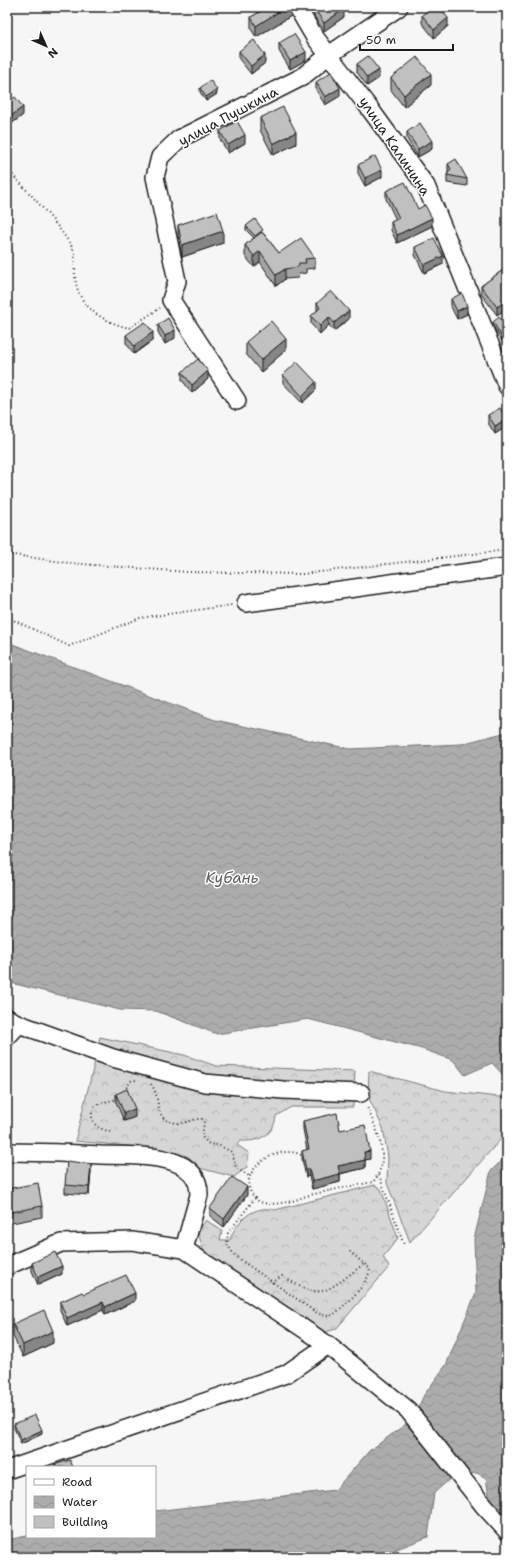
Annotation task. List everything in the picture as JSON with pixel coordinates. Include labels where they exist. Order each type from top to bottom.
[{"type":"street","name":"улица Калинина","points":[[297,7],[314,36],[426,186],[507,386]]},
{"type":"street","name":"улица Пушкина","points":[[171,300],[177,280],[155,177],[160,157],[179,139],[302,77],[329,56],[399,7]]},
{"type":"street","points":[[171,300],[237,401]]},
{"type":"street","points":[[246,603],[507,567]]},
{"type":"street","points":[[7,1037],[13,1021],[113,1058],[205,1083],[283,1090],[361,1093]]},
{"type":"street","points":[[7,1152],[152,1156],[188,1169],[196,1177],[199,1186],[199,1195],[184,1249]]},
{"type":"street","points":[[7,1266],[61,1243],[132,1241],[184,1249],[328,1345],[408,1410],[484,1506],[507,1531]]},
{"type":"street","points":[[7,1470],[286,1374],[328,1345]]},
{"type":"path","points":[[7,169],[54,220],[74,249],[77,291],[91,311],[111,323],[129,328],[171,300]]},
{"type":"path","points":[[7,554],[69,563],[187,572],[302,574],[507,550]]},
{"type":"path","points":[[7,616],[69,646],[140,618],[246,603]]},
{"type":"path","points":[[123,1094],[131,1081],[141,1080]]},
{"type":"path","points":[[149,1082],[155,1089],[157,1106],[164,1119],[181,1123],[202,1119],[204,1122],[202,1137],[205,1142],[232,1152],[236,1168],[249,1176]]},
{"type":"path","points":[[301,1155],[291,1151],[278,1153],[269,1157],[257,1166],[249,1176],[249,1187],[254,1198],[262,1203],[287,1202],[310,1195],[373,1182],[379,1174],[383,1156],[380,1141],[361,1093]]},
{"type":"path","points":[[110,1132],[98,1127],[92,1117],[92,1111],[94,1106],[119,1098]]},
{"type":"path","points":[[379,1174],[404,1245]]},
{"type":"path","points":[[254,1198],[228,1233],[227,1244],[235,1256],[317,1313],[327,1316],[333,1315],[358,1291],[370,1274],[370,1269],[348,1250]]},
{"type":"path","points":[[272,1283],[282,1276],[313,1291],[320,1292],[336,1285],[347,1275],[364,1264]]},
{"type":"green space","points":[[100,1037],[184,1055],[216,1066],[355,1071],[354,1089],[204,1081],[97,1048]]},
{"type":"green space","points":[[96,1057],[112,1063],[353,1096],[353,1107],[291,1107],[276,1116],[275,1123],[272,1128],[264,1136],[259,1139],[240,1141],[237,1145],[249,1153],[247,1167],[234,1177],[199,1168],[189,1157],[160,1149],[75,1141]]},
{"type":"green space","points":[[369,1071],[445,1091],[507,1098],[507,1132],[410,1242],[387,1183],[388,1157],[383,1128],[368,1096]]},
{"type":"green space","points":[[375,1185],[381,1189],[398,1238],[383,1257],[389,1267],[336,1329],[322,1333],[203,1250],[198,1232],[206,1220],[222,1231],[220,1240],[230,1240],[241,1221],[253,1212],[260,1209],[275,1210]]},
{"type":"water","name":"Кубань","points":[[7,642],[215,720],[350,749],[461,744],[507,732],[507,1079],[492,1063],[465,1075],[453,1060],[422,1049],[308,1019],[217,1034],[156,1011],[120,1010],[7,982]]},
{"type":"water","points":[[507,1155],[507,1511],[490,1502],[486,1478],[477,1473],[468,1474],[461,1460],[416,1412],[424,1395],[446,1365],[476,1293],[474,1239],[491,1171]]},
{"type":"water","points":[[406,1424],[452,1477],[434,1493],[428,1537],[376,1557],[7,1557],[7,1540],[26,1536],[26,1538],[156,1538],[156,1511],[335,1490],[369,1451]]},
{"type":"building","points":[[261,7],[286,7],[256,26],[251,17],[263,10]]},
{"type":"building","points":[[342,7],[344,9],[324,23],[314,8]]},
{"type":"building","points":[[433,7],[439,7],[448,18],[434,30],[422,15]]},
{"type":"building","points":[[294,34],[306,52],[290,61],[279,43]]},
{"type":"building","points":[[254,40],[265,55],[251,66],[239,51]]},
{"type":"building","points":[[368,56],[379,70],[367,78],[357,64]]},
{"type":"building","points":[[417,57],[431,74],[404,95],[391,78]]},
{"type":"building","points":[[331,72],[340,88],[325,97],[316,82]]},
{"type":"building","points":[[210,80],[217,90],[206,97],[200,88]]},
{"type":"building","points":[[15,97],[23,107],[11,116],[7,112],[7,103]]},
{"type":"building","points":[[283,107],[296,132],[273,144],[260,118]]},
{"type":"building","points":[[237,121],[245,135],[228,145],[220,131]]},
{"type":"building","points":[[420,123],[432,141],[418,149],[407,132]]},
{"type":"building","points":[[375,156],[382,170],[365,178],[358,165]]},
{"type":"building","points":[[456,159],[467,179],[447,175],[451,169],[448,164]]},
{"type":"building","points":[[405,182],[418,209],[425,205],[432,218],[397,235],[391,222],[399,218],[386,191]]},
{"type":"building","points":[[217,212],[223,231],[182,245],[178,225]]},
{"type":"building","points":[[255,219],[263,230],[255,236],[246,226]]},
{"type":"building","points":[[262,232],[279,253],[301,238],[315,258],[305,259],[306,263],[299,263],[298,267],[285,269],[276,275],[260,251],[254,256],[245,245]]},
{"type":"building","points":[[434,238],[443,256],[424,265],[415,247]]},
{"type":"building","points":[[507,267],[507,300],[497,307],[481,286]]},
{"type":"building","points":[[331,291],[349,311],[334,323],[329,317],[320,326],[311,316],[320,308],[317,303]]},
{"type":"building","points":[[462,293],[467,306],[457,311],[451,299]]},
{"type":"building","points":[[499,317],[507,328],[507,334],[502,337],[493,322]]},
{"type":"building","points":[[168,318],[175,330],[165,336],[158,325]]},
{"type":"building","points":[[271,321],[286,339],[261,360],[246,342]]},
{"type":"building","points":[[145,322],[153,332],[134,346],[126,335]]},
{"type":"building","points":[[198,359],[208,371],[192,385],[182,372]]},
{"type":"building","points":[[297,362],[316,382],[302,396],[283,375]]},
{"type":"building","points":[[500,408],[506,419],[495,426],[488,415]]},
{"type":"building","points":[[127,1089],[135,1109],[124,1113],[116,1094]]},
{"type":"building","points":[[337,1113],[340,1130],[365,1125],[370,1151],[364,1152],[365,1160],[338,1166],[340,1174],[312,1181],[309,1169],[306,1169],[302,1151],[309,1149],[303,1121]]},
{"type":"building","points":[[67,1161],[91,1164],[89,1187],[65,1185]]},
{"type":"building","points":[[232,1177],[247,1187],[224,1219],[210,1208]]},
{"type":"building","points":[[38,1183],[42,1206],[7,1213],[7,1189]]},
{"type":"building","points":[[55,1252],[62,1266],[38,1277],[32,1263]]},
{"type":"building","points":[[126,1275],[135,1293],[105,1307],[103,1302],[67,1318],[60,1302],[82,1292],[84,1294]]},
{"type":"building","points":[[44,1310],[53,1331],[23,1345],[13,1324]]},
{"type":"building","points":[[35,1415],[42,1430],[21,1440],[14,1424]]},
{"type":"building","points":[[70,1460],[73,1466],[54,1466]]}]
